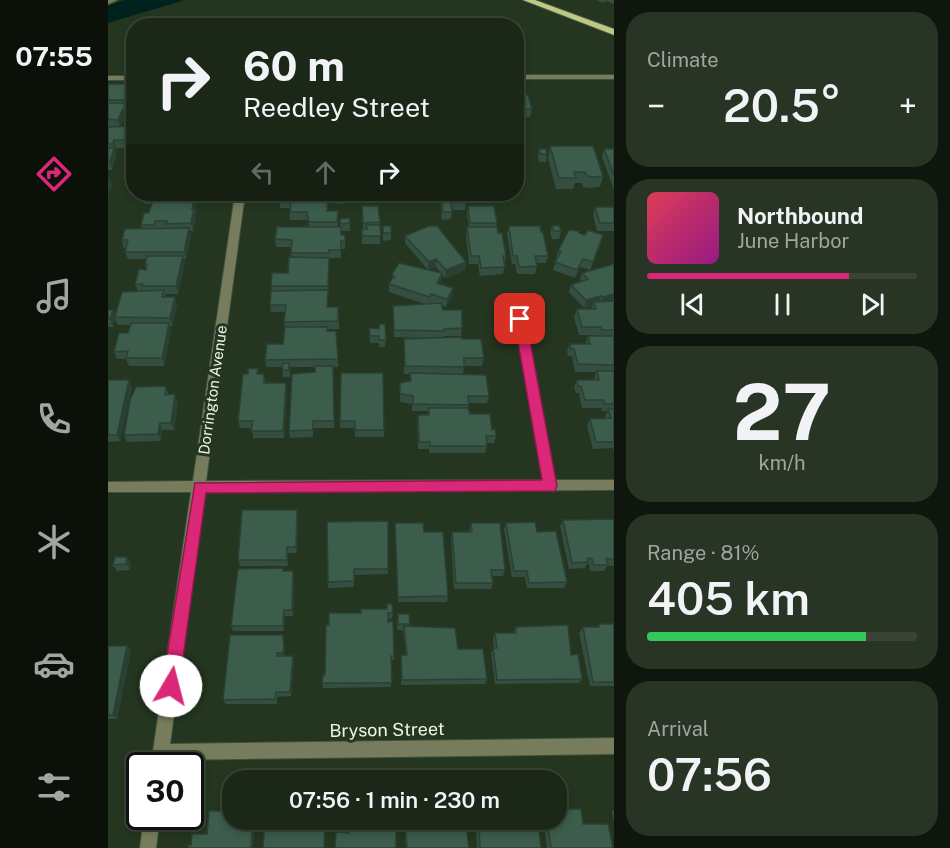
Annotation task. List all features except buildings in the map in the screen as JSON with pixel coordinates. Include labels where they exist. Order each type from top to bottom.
[{"type":"main road","points":[[527,0],[614,32]]},
{"type":"street","points":[[524,77],[614,76]]},
{"type":"street","points":[[108,78],[126,78]]},
{"type":"street","name":"Dorrington Avenue","points":[[161,752],[239,201]]},
{"type":"street","points":[[520,319],[550,486]]},
{"type":"street","points":[[108,488],[614,484]]},
{"type":"street","name":"Bryson Street","points":[[204,758],[614,746]]},
{"type":"street","points":[[148,848],[150,830]]},
{"type":"lane","points":[[108,2],[114,0]]},
{"type":"water","points":[[125,0],[185,0],[108,23],[108,5]]},
{"type":"route","points":[[171,686],[200,487],[550,486],[520,319]]}]
